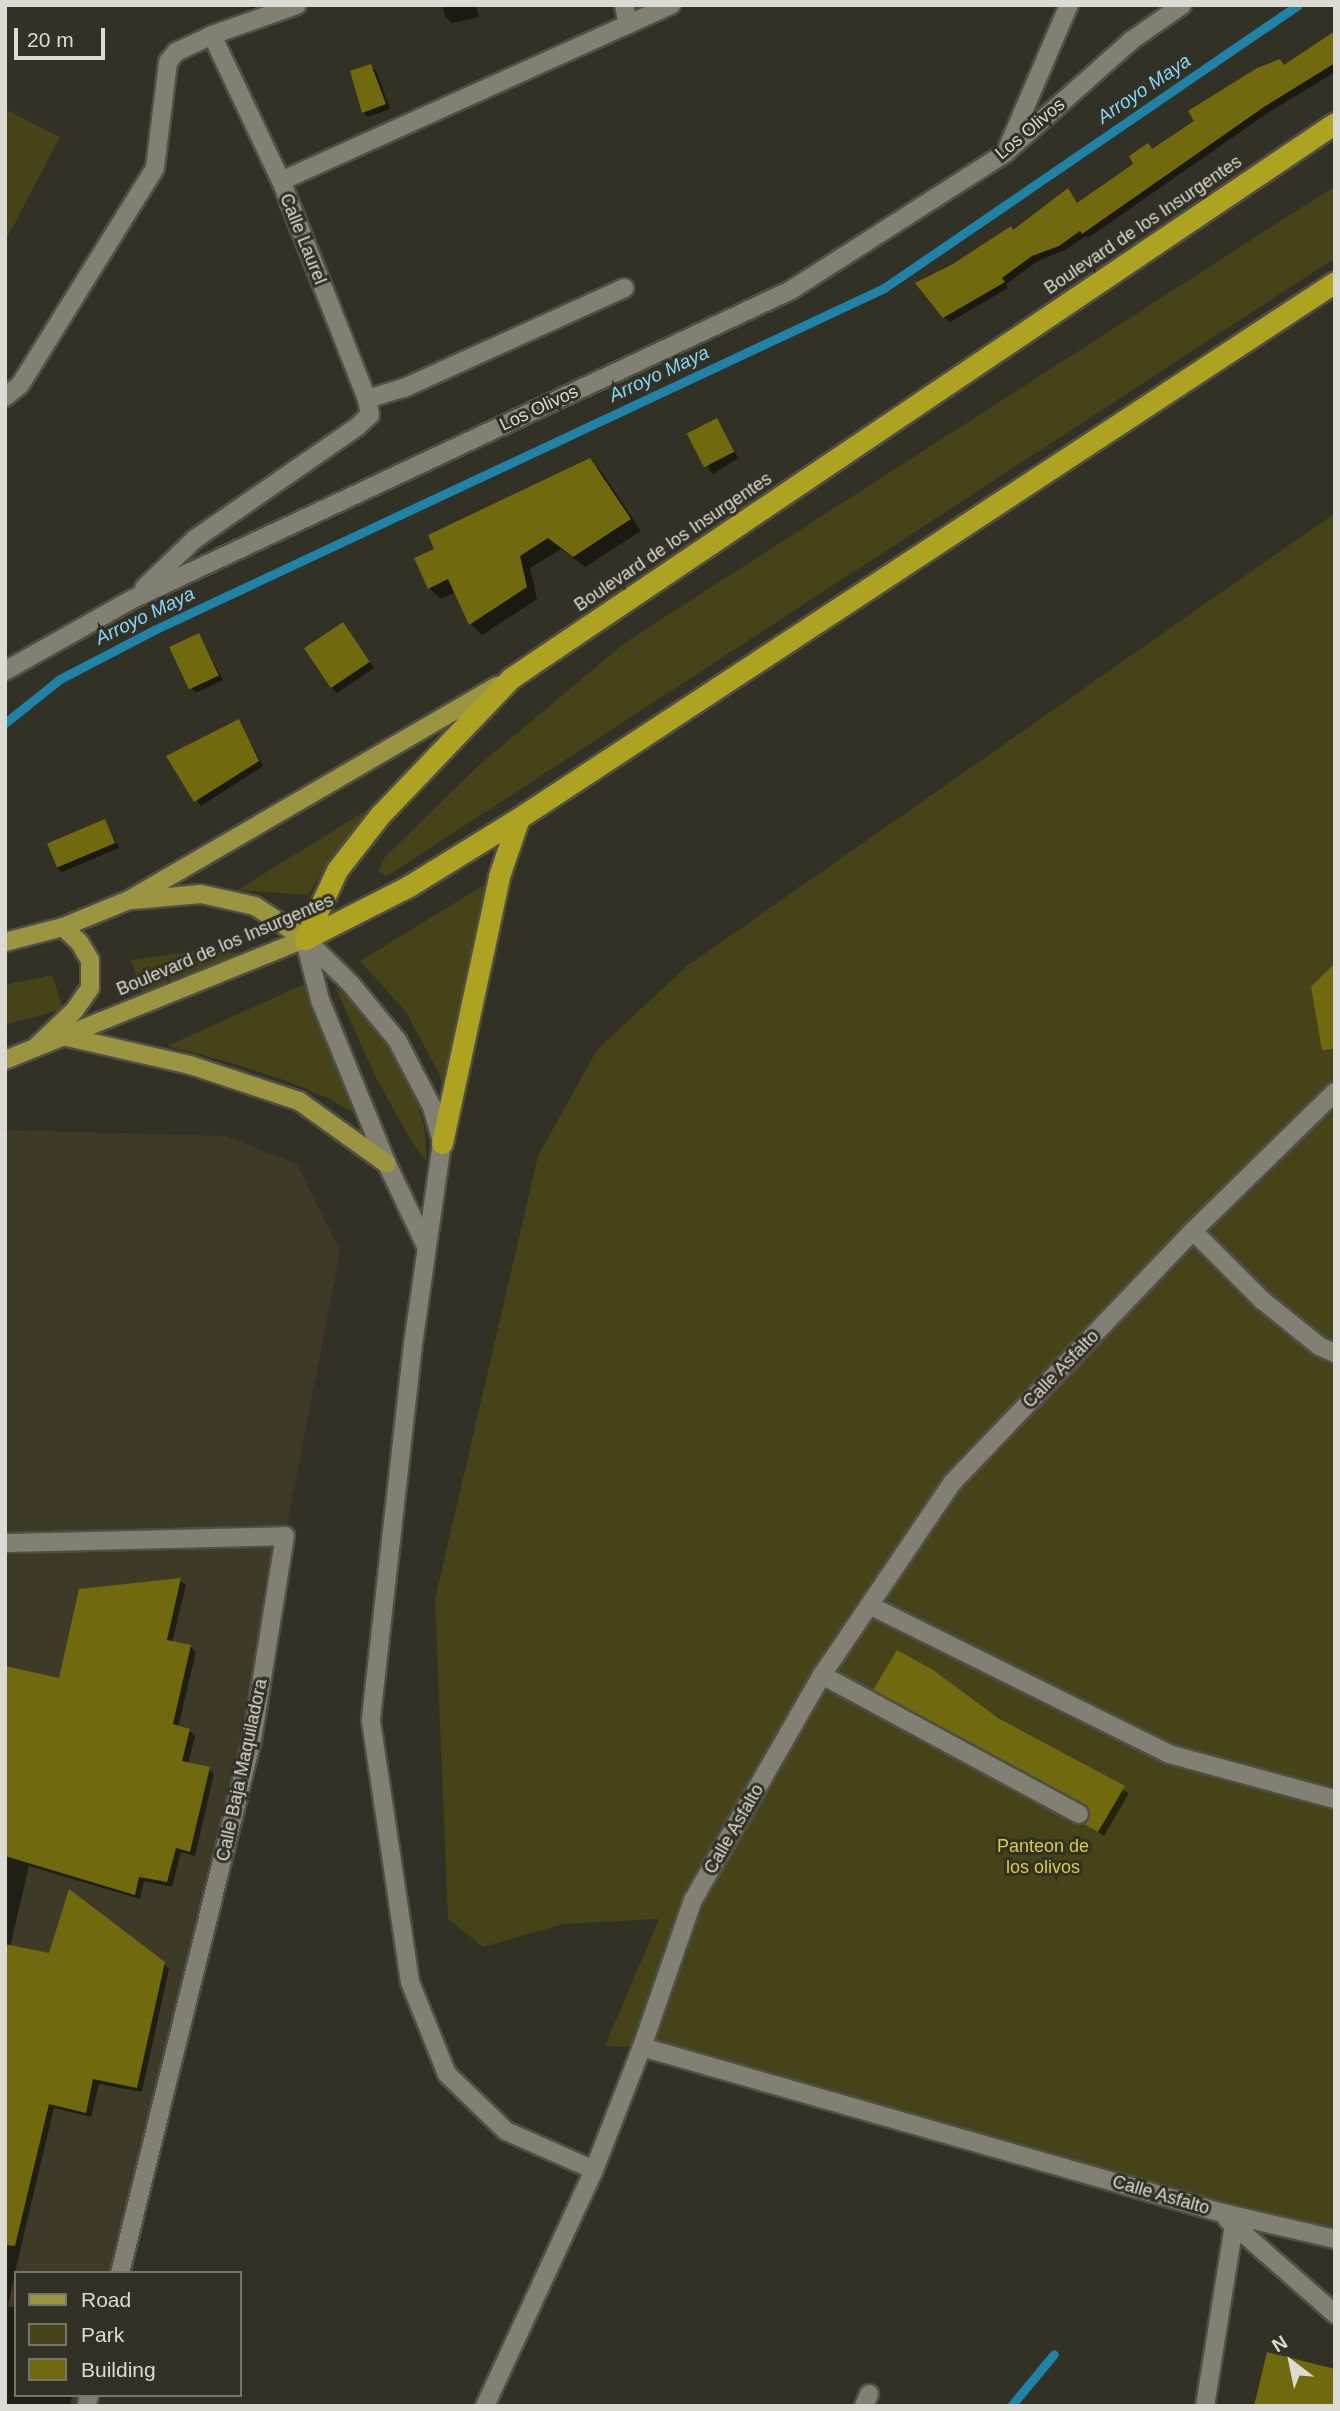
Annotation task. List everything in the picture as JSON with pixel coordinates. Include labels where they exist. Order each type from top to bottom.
[{"type":"highway","name":"Boulevard de los Insurgentes","points":[[511,678],[1335,123]]},
{"type":"highway","name":"Boulevard de los Insurgentes","points":[[305,939],[409,886],[519,818],[1335,282]]},
{"type":"highway","points":[[305,939],[337,870],[380,815],[511,678]]},
{"type":"highway","points":[[442,1143],[499,876],[519,818]]},
{"type":"main road","name":"Boulevard de los Insurgentes","points":[[5,942],[63,927],[129,900],[511,678]]},
{"type":"main road","points":[[129,900],[201,894],[255,906],[305,939]]},
{"type":"main road","points":[[30,1052],[74,1011],[90,988],[90,960],[79,942],[63,927]]},
{"type":"main road","name":"Boulevard de los Insurgentes","points":[[5,1060],[305,939]]},
{"type":"main road","points":[[67,1037],[190,1065],[299,1101],[387,1164]]},
{"type":"street","points":[[5,397],[20,385],[155,168],[168,62],[176,52],[212,36],[297,5]]},
{"type":"street","points":[[624,5],[628,25]]},
{"type":"street","name":"Calle Laurel","points":[[367,399],[281,181],[671,5]]},
{"type":"street","points":[[1005,153],[1069,5]]},
{"type":"street","name":"Los Olivos","points":[[5,671],[133,599],[791,289],[1005,153],[1132,40],[1182,5]]},
{"type":"street","points":[[212,36],[281,181]]},
{"type":"street","points":[[133,599],[195,539],[358,426],[370,415],[367,399],[404,388],[624,288]]},
{"type":"street","points":[[305,939],[350,983],[397,1040],[432,1107],[442,1143],[426,1246],[371,1721],[410,1982],[447,2074],[506,2131],[594,2170]]},
{"type":"street","points":[[305,939],[320,1000],[387,1164],[426,1246]]},
{"type":"street","name":"Calle Asfalto","points":[[1335,1092],[1193,1231],[953,1483],[822,1675],[693,1900],[642,2047],[1219,2211],[1335,2239]]},
{"type":"street","points":[[1193,1231],[1262,1300],[1319,1346],[1335,1353]]},
{"type":"street","name":"Calle Baja Maquiladora","points":[[5,1543],[285,1536],[252,1740],[120,2271]]},
{"type":"street","points":[[871,1606],[1169,1754],[1335,1799]]},
{"type":"street","points":[[822,1675],[1079,1814]]},
{"type":"street","points":[[485,2406],[594,2170],[642,2047]]},
{"type":"street","points":[[1219,2211],[1335,2314]]},
{"type":"street","points":[[1205,2406],[1234,2225]]},
{"type":"shaded area","points":[[5,1130],[225,1136],[297,1164],[340,1251],[285,1536],[252,1740],[120,2271],[14,2271],[14,2397],[89,2397],[87,2406],[5,2406]]},
{"type":"green space","points":[[5,109],[60,137],[5,242]]},
{"type":"green space","points":[[1335,186],[1335,258],[401,867],[386,876],[378,871],[385,857],[479,765],[626,642]]},
{"type":"green space","name":"Panteon de los olivos","points":[[1335,513],[1335,2239],[642,2047],[605,2046],[659,1919],[563,1924],[483,1947],[448,1919],[435,1599],[538,1156],[597,1050],[687,966]]},
{"type":"green space","points":[[383,800],[327,864],[308,895],[238,890]]},
{"type":"green space","points":[[489,882],[482,902],[445,1092],[438,1072],[406,1012],[360,961]]},
{"type":"green space","points":[[193,951],[239,953],[142,992],[131,960]]},
{"type":"green space","points":[[52,975],[63,1009],[5,1025],[5,985]]},
{"type":"green space","points":[[307,983],[357,1115],[328,1098],[284,1080],[167,1046]]},
{"type":"green space","points":[[335,987],[372,1018],[408,1072],[424,1125],[427,1162],[413,1144],[377,1080]]},
{"type":"building","points":[[1335,31],[1335,63],[1264,107],[1082,234],[1080,231],[1059,246],[1032,256],[1002,278],[1005,282],[943,318],[915,283],[953,264],[1011,226],[1013,230],[1068,188],[1077,203],[1133,164],[1129,156],[1148,143],[1152,149],[1194,121],[1188,111],[1257,68],[1280,59],[1284,65]]},
{"type":"building","points":[[371,64],[386,104],[362,113],[350,71]]},
{"type":"building","points":[[717,418],[734,452],[704,467],[687,433]]},
{"type":"building","points":[[590,458],[631,519],[573,557],[548,538],[520,556],[527,587],[469,625],[448,579],[428,589],[414,558],[434,549],[428,535]]},
{"type":"building","points":[[343,622],[370,662],[331,688],[304,648]]},
{"type":"building","points":[[199,633],[219,676],[189,690],[169,647]]},
{"type":"building","points":[[239,719],[259,761],[194,802],[166,756]]},
{"type":"building","points":[[105,819],[115,843],[57,868],[47,844]]},
{"type":"building","points":[[1335,963],[1335,1049],[1322,1050],[1311,987]]},
{"type":"building","points":[[181,1578],[167,1640],[191,1645],[173,1724],[190,1729],[182,1761],[210,1767],[190,1852],[176,1848],[167,1882],[139,1877],[135,1895],[5,1856],[5,1666],[59,1678],[79,1589]]},
{"type":"building","points":[[897,1650],[933,1670],[998,1718],[1125,1786],[1098,1832],[1084,1824],[1090,1814],[1084,1804],[873,1690]]},
{"type":"building","points":[[69,1889],[165,1962],[137,2088],[93,2079],[86,2113],[49,2104],[15,2246],[5,2245],[5,1944],[49,1953]]},
{"type":"building","points":[[1267,2352],[1335,2369],[1335,2406],[1254,2406]]},
{"type":"waterway","name":"Arroyo Maya","points":[[5,723],[60,679],[154,630],[884,288],[1298,5]]},
{"type":"waterway","points":[[1011,2406],[1054,2354]]}]
